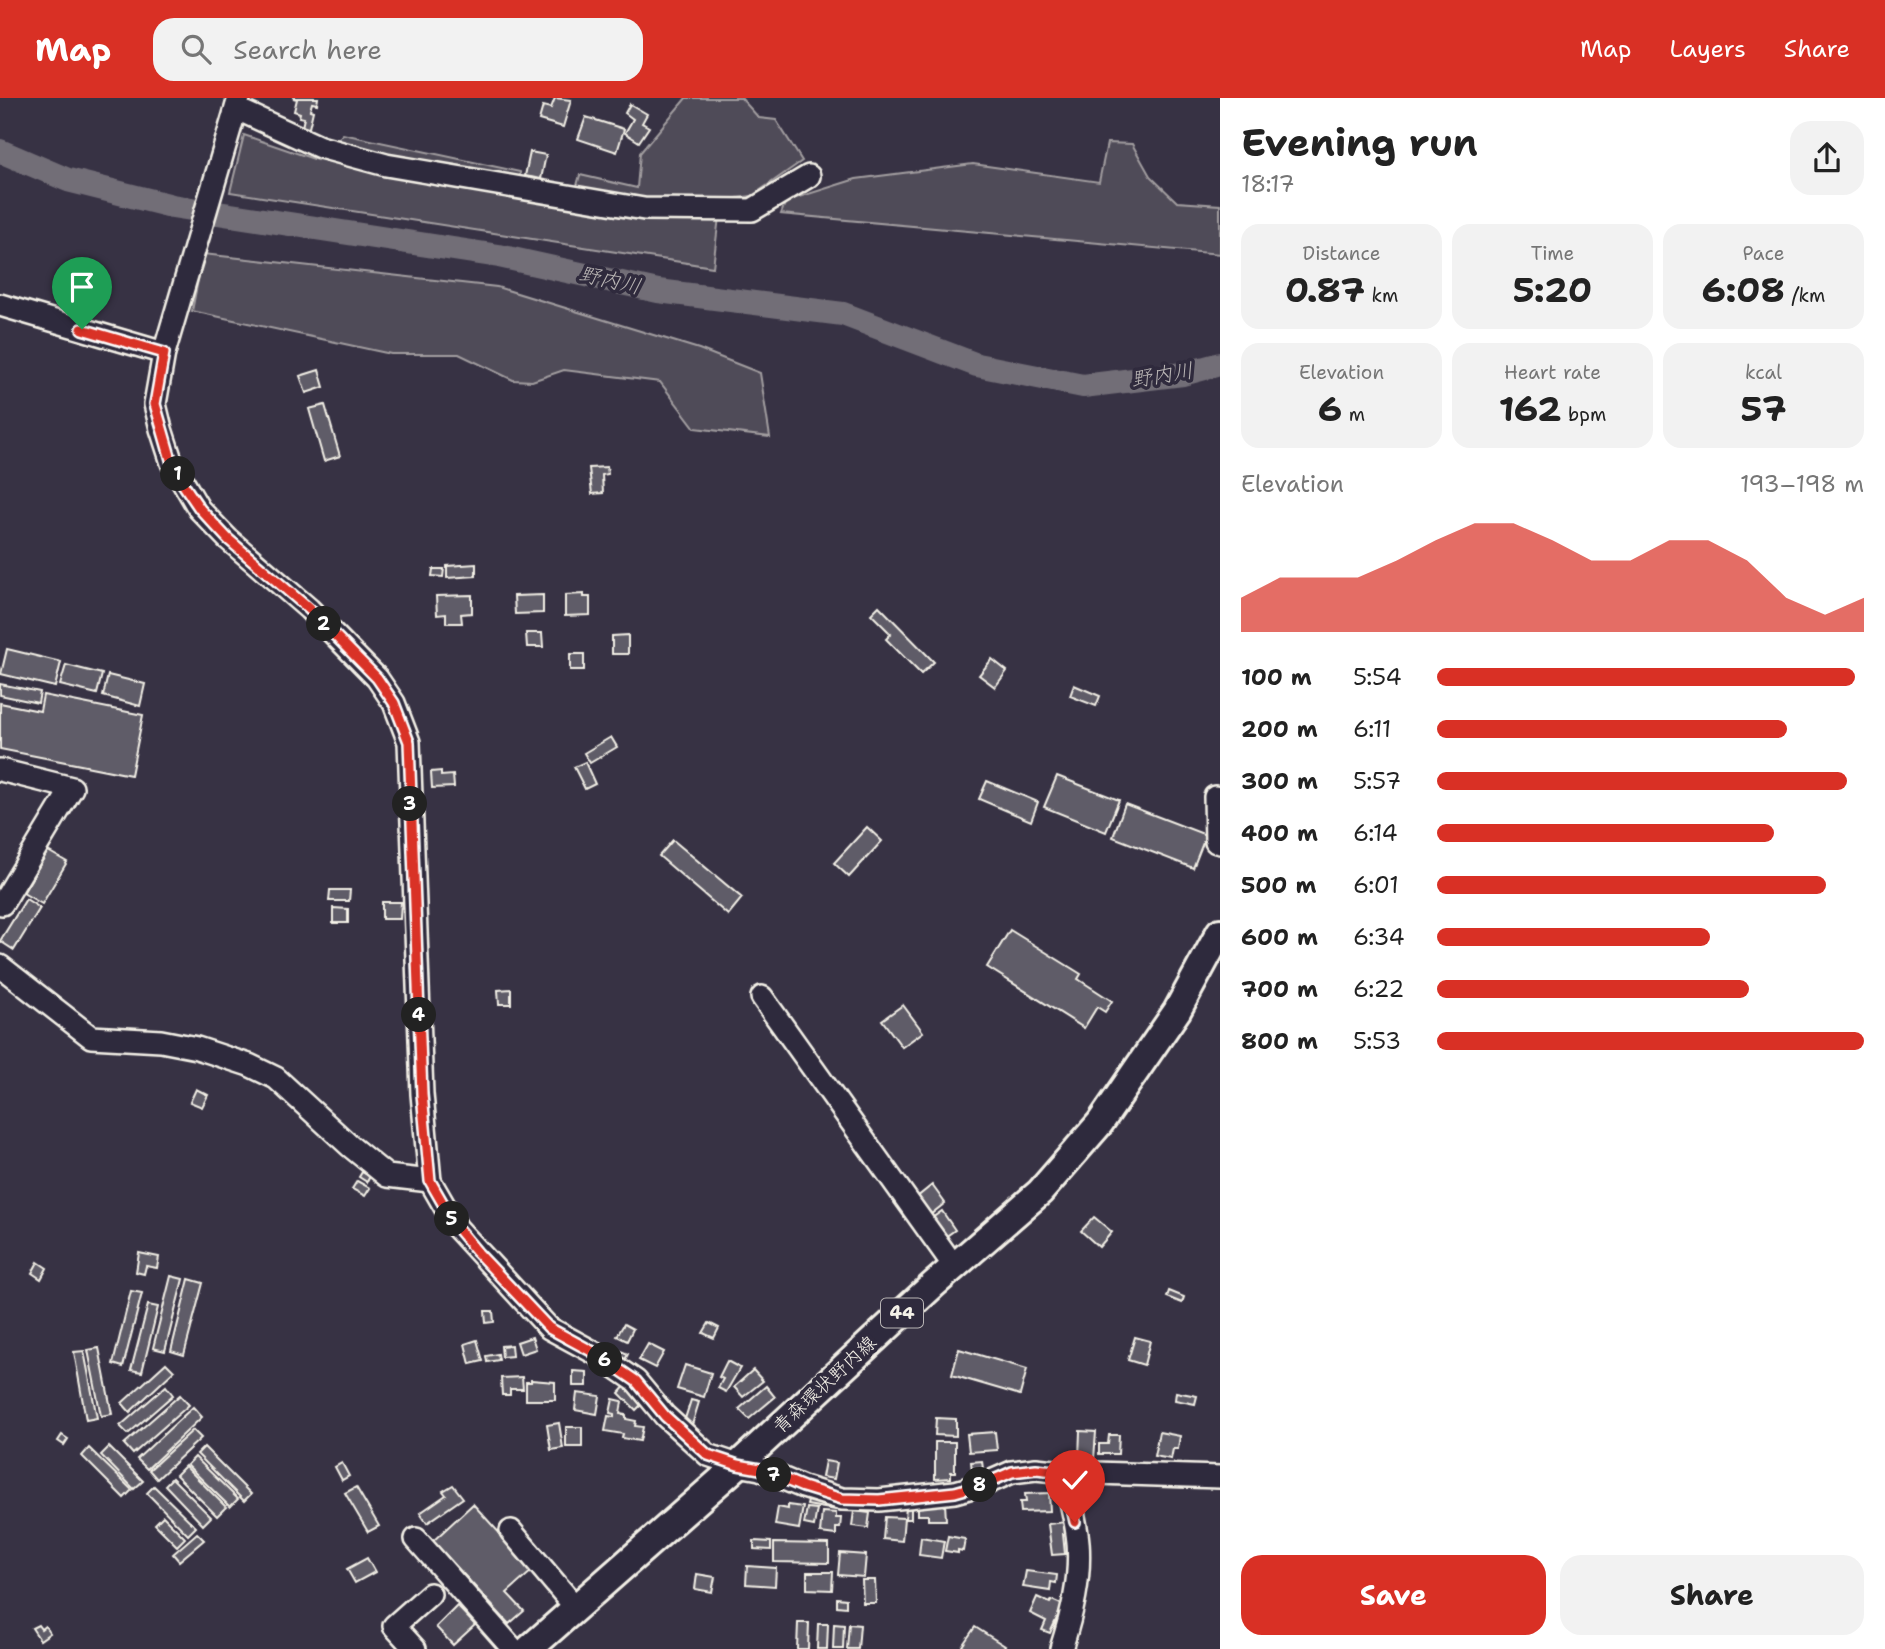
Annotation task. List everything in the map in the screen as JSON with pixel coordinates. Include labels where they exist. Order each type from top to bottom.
[{"type":"main road","name":"青森環状野内線","points":[[529,1649],[738,1465],[954,1266],[1040,1192],[1100,1123],[1177,1011],[1216,948]]},
{"type":"street","points":[[809,176],[752,210],[644,209],[386,165],[320,147],[238,103],[164,353],[155,404],[172,463],[200,509],[228,539],[309,609],[377,678],[394,703],[409,742],[422,1094],[430,1181],[457,1228],[549,1328],[595,1353],[636,1381],[665,1416],[708,1455],[760,1469],[803,1487],[842,1499],[879,1500],[955,1492],[987,1483],[1012,1472],[1036,1469],[1220,1477]]},
{"type":"street","points":[[0,305],[164,353]]},
{"type":"street","points":[[0,771],[72,788],[2,904],[0,903]]},
{"type":"street","points":[[1220,799],[1215,797],[1216,842],[1220,843]]},
{"type":"street","points":[[0,966],[91,1037],[123,1041],[161,1041],[197,1048],[249,1065],[276,1078],[387,1176],[430,1181]]},
{"type":"street","points":[[762,997],[954,1266]]},
{"type":"street","points":[[1061,1649],[1075,1597],[1079,1567],[1078,1538],[1064,1472]]},
{"type":"street","points":[[511,1531],[576,1608]]},
{"type":"street","points":[[416,1539],[513,1649]]},
{"type":"street","points":[[415,1649],[394,1626],[430,1594]]},
{"type":"shaded area","points":[[686,98],[741,98],[759,118],[776,120],[802,161],[752,196],[721,200],[713,267],[230,192],[244,135],[317,160],[343,134],[520,172],[520,180],[576,189],[580,175],[637,188],[640,153]]},
{"type":"shaded area","points":[[1107,143],[1132,144],[1150,176],[1177,202],[1220,205],[1220,254],[781,214],[786,201],[856,179],[973,164],[1099,182]]},
{"type":"shaded area","points":[[203,254],[497,287],[699,349],[760,373],[770,437],[695,428],[660,382],[564,370],[532,381],[513,380],[459,354],[391,354],[192,311]]},
{"type":"building","points":[[293,98],[318,98],[317,104],[312,103],[309,128],[302,127],[304,118],[294,111],[297,99]]},
{"type":"building","points":[[555,98],[571,100],[563,127],[539,120],[543,106],[551,108]]},
{"type":"building","points":[[630,104],[647,114],[642,123],[649,127],[639,142],[625,133],[633,119],[625,113]]},
{"type":"building","points":[[586,117],[624,129],[617,152],[578,139]]},
{"type":"building","points":[[530,152],[546,155],[541,179],[525,176]]},
{"type":"building","points":[[319,370],[324,387],[306,393],[300,376]]},
{"type":"building","points":[[325,405],[340,456],[324,461],[309,409]]},
{"type":"building","points":[[607,467],[608,474],[602,475],[603,493],[592,494],[589,468]]},
{"type":"building","points":[[476,564],[476,576],[447,578],[447,566]]},
{"type":"building","points":[[433,569],[444,569],[443,577],[432,576]]},
{"type":"building","points":[[584,594],[584,597],[590,597],[590,615],[565,616],[565,595]]},
{"type":"building","points":[[472,595],[472,613],[461,614],[462,623],[446,623],[446,614],[437,615],[436,596]]},
{"type":"building","points":[[543,595],[543,613],[515,614],[514,596]]},
{"type":"building","points":[[879,606],[934,662],[921,674],[886,639],[891,634],[871,614]]},
{"type":"building","points":[[526,633],[542,633],[543,647],[527,647]]},
{"type":"building","points":[[628,635],[628,654],[612,654],[612,636]]},
{"type":"building","points":[[7,649],[61,662],[55,687],[1,674]]},
{"type":"building","points":[[570,654],[584,654],[584,670],[570,670]]},
{"type":"building","points":[[992,659],[1007,671],[995,687],[979,675]]},
{"type":"building","points":[[66,665],[102,674],[97,694],[60,685]]},
{"type":"building","points":[[108,675],[145,684],[140,706],[103,696]]},
{"type":"building","points":[[0,684],[40,692],[38,703],[0,695]]},
{"type":"building","points":[[1074,685],[1100,696],[1096,706],[1070,696]]},
{"type":"building","points":[[43,695],[143,715],[131,775],[0,749],[0,703],[40,711]]},
{"type":"building","points":[[611,737],[617,747],[590,763],[584,753]]},
{"type":"building","points":[[585,762],[595,784],[585,789],[574,767]]},
{"type":"building","points":[[441,771],[441,776],[453,775],[454,787],[432,788],[431,772]]},
{"type":"building","points":[[1057,776],[1119,800],[1106,832],[1044,807]]},
{"type":"building","points":[[987,781],[1038,802],[1031,821],[979,799]]},
{"type":"building","points":[[1125,804],[1206,835],[1193,868],[1113,837]]},
{"type":"building","points":[[867,827],[882,841],[849,877],[834,863]]},
{"type":"building","points":[[673,840],[742,898],[728,915],[659,856]]},
{"type":"building","points":[[48,851],[67,862],[42,904],[23,893]]},
{"type":"building","points":[[330,890],[350,890],[349,901],[329,901]]},
{"type":"building","points":[[26,899],[40,908],[14,950],[0,941]]},
{"type":"building","points":[[382,902],[401,902],[400,919],[382,919]]},
{"type":"building","points":[[333,908],[348,909],[348,923],[333,923]]},
{"type":"building","points":[[1010,930],[1081,974],[1078,979],[1112,1001],[1105,1012],[1097,1007],[1084,1028],[987,967]]},
{"type":"building","points":[[511,989],[511,1004],[499,1004],[498,990]]},
{"type":"building","points":[[903,1005],[923,1032],[902,1047],[882,1020]]},
{"type":"building","points":[[196,1089],[208,1095],[202,1107],[190,1102]]},
{"type":"building","points":[[362,1172],[370,1176],[367,1182],[359,1177]]},
{"type":"building","points":[[357,1181],[370,1188],[365,1196],[352,1189]]},
{"type":"building","points":[[932,1185],[945,1203],[930,1215],[916,1198]]},
{"type":"building","points":[[942,1211],[955,1230],[945,1237],[932,1218]]},
{"type":"building","points":[[1094,1217],[1112,1232],[1099,1247],[1081,1231]]},
{"type":"building","points":[[139,1253],[159,1257],[157,1268],[146,1266],[144,1274],[136,1272]]},
{"type":"building","points":[[38,1262],[47,1268],[41,1279],[32,1273]]},
{"type":"building","points":[[171,1276],[183,1279],[165,1351],[153,1348]]},
{"type":"building","points":[[189,1279],[203,1283],[184,1355],[171,1351]]},
{"type":"building","points":[[131,1291],[142,1293],[123,1367],[113,1364]]},
{"type":"building","points":[[1169,1291],[1184,1297],[1182,1303],[1167,1297]]},
{"type":"building","points":[[148,1305],[158,1307],[142,1372],[131,1370]]},
{"type":"building","points":[[485,1311],[493,1311],[494,1322],[486,1323]]},
{"type":"building","points":[[709,1323],[719,1328],[714,1338],[703,1333]]},
{"type":"building","points":[[624,1324],[633,1329],[627,1341],[617,1336]]},
{"type":"building","points":[[532,1337],[536,1349],[521,1354],[517,1342]]},
{"type":"building","points":[[1135,1337],[1150,1341],[1144,1365],[1128,1360]]},
{"type":"building","points":[[477,1340],[483,1361],[470,1364],[465,1344]]},
{"type":"building","points":[[648,1344],[664,1352],[655,1368],[639,1360]]},
{"type":"building","points":[[511,1345],[512,1356],[502,1357],[501,1346]]},
{"type":"building","points":[[99,1348],[112,1414],[101,1416],[88,1350]]},
{"type":"building","points":[[616,1349],[628,1354],[624,1362],[612,1357]]},
{"type":"building","points":[[959,1349],[1027,1369],[1020,1395],[952,1375]]},
{"type":"building","points":[[84,1351],[97,1418],[86,1420],[74,1352]]},
{"type":"building","points":[[498,1354],[499,1360],[487,1362],[486,1356]]},
{"type":"building","points":[[727,1361],[740,1368],[726,1392],[718,1388],[723,1379],[719,1377]]},
{"type":"building","points":[[166,1363],[174,1371],[130,1412],[122,1403]]},
{"type":"building","points":[[685,1365],[711,1373],[704,1397],[677,1389]]},
{"type":"building","points":[[753,1370],[763,1381],[743,1397],[734,1387]]},
{"type":"building","points":[[573,1371],[587,1372],[587,1386],[573,1386]]},
{"type":"building","points":[[522,1377],[523,1389],[510,1389],[510,1395],[502,1395],[501,1378]]},
{"type":"building","points":[[526,1382],[555,1382],[555,1400],[526,1400]]},
{"type":"building","points":[[626,1385],[644,1402],[636,1410],[619,1393]]},
{"type":"building","points":[[166,1386],[173,1395],[128,1434],[120,1426]]},
{"type":"building","points":[[766,1386],[775,1397],[749,1419],[739,1409]]},
{"type":"building","points":[[1176,1392],[1197,1396],[1195,1404],[1175,1400]]},
{"type":"building","points":[[577,1393],[600,1396],[597,1414],[575,1410]]},
{"type":"building","points":[[180,1395],[189,1405],[133,1454],[124,1444]]},
{"type":"building","points":[[613,1399],[622,1401],[620,1414],[626,1415],[626,1419],[636,1421],[635,1426],[643,1427],[640,1441],[605,1431],[608,1416],[614,1417],[614,1414],[610,1413]]},
{"type":"building","points":[[691,1400],[699,1402],[692,1425],[684,1422]]},
{"type":"building","points":[[193,1407],[202,1417],[147,1469],[137,1459]]},
{"type":"building","points":[[936,1418],[956,1419],[956,1436],[935,1435]]},
{"type":"building","points":[[559,1423],[563,1448],[551,1450],[547,1425]]},
{"type":"building","points":[[566,1427],[582,1427],[582,1447],[566,1447]]},
{"type":"building","points":[[193,1430],[201,1438],[157,1479],[149,1470]]},
{"type":"building","points":[[1080,1431],[1096,1432],[1094,1459],[1079,1458]]},
{"type":"building","points":[[995,1432],[997,1450],[969,1452],[967,1434]]},
{"type":"building","points":[[1159,1432],[1180,1436],[1178,1449],[1173,1449],[1171,1459],[1154,1456]]},
{"type":"building","points":[[62,1435],[68,1439],[64,1445],[58,1441]]},
{"type":"building","points":[[1109,1435],[1119,1435],[1118,1454],[1099,1454],[1099,1444],[1108,1444]]},
{"type":"building","points":[[935,1442],[955,1442],[955,1472],[951,1472],[951,1478],[935,1479]]},
{"type":"building","points":[[109,1447],[143,1481],[134,1489],[101,1455]]},
{"type":"building","points":[[204,1447],[251,1494],[244,1501],[197,1454]]},
{"type":"building","points":[[89,1448],[132,1490],[124,1498],[82,1456]]},
{"type":"building","points":[[195,1457],[238,1499],[230,1507],[187,1465]]},
{"type":"building","points":[[825,1461],[837,1463],[834,1479],[822,1477]]},
{"type":"building","points":[[982,1461],[984,1477],[973,1479],[971,1462]]},
{"type":"building","points":[[342,1463],[349,1476],[342,1480],[335,1467]]},
{"type":"building","points":[[185,1466],[226,1507],[217,1516],[176,1475]]},
{"type":"building","points":[[172,1478],[211,1517],[203,1525],[165,1485]]},
{"type":"building","points":[[453,1485],[463,1498],[427,1523],[420,1513],[446,1495],[443,1491]]},
{"type":"building","points":[[154,1486],[196,1527],[188,1535],[147,1493]]},
{"type":"building","points":[[356,1487],[379,1526],[368,1532],[345,1493]]},
{"type":"building","points":[[1049,1493],[1050,1511],[1021,1512],[1020,1502],[1026,1502],[1025,1494]]},
{"type":"building","points":[[809,1497],[838,1502],[836,1510],[807,1505]]},
{"type":"building","points":[[918,1503],[945,1503],[946,1520],[928,1520],[928,1515],[918,1515]]},
{"type":"building","points":[[473,1504],[533,1570],[507,1593],[524,1611],[509,1624],[433,1541]]},
{"type":"building","points":[[788,1505],[803,1507],[799,1529],[775,1525],[778,1507],[788,1509]]},
{"type":"building","points":[[906,1506],[911,1507],[911,1519],[905,1519]]},
{"type":"building","points":[[807,1508],[817,1509],[814,1526],[804,1524]]},
{"type":"building","points":[[854,1511],[870,1513],[868,1528],[852,1526]]},
{"type":"building","points":[[822,1512],[836,1513],[836,1518],[841,1518],[836,1535],[820,1533]]},
{"type":"building","points":[[163,1516],[185,1538],[177,1546],[155,1524]]},
{"type":"building","points":[[885,1517],[904,1518],[902,1541],[883,1539]]},
{"type":"building","points":[[1065,1522],[1065,1554],[1052,1555],[1048,1524]]},
{"type":"building","points":[[197,1533],[204,1540],[179,1561],[173,1554]]},
{"type":"building","points":[[948,1536],[965,1539],[963,1551],[945,1551]]},
{"type":"building","points":[[921,1537],[944,1541],[941,1558],[919,1555]]},
{"type":"building","points":[[754,1541],[771,1542],[771,1550],[754,1549]]},
{"type":"building","points":[[774,1543],[829,1544],[829,1563],[774,1562]]},
{"type":"building","points":[[840,1553],[866,1555],[864,1577],[838,1575]]},
{"type":"building","points":[[367,1558],[375,1572],[355,1583],[347,1569]]},
{"type":"building","points":[[747,1566],[776,1568],[775,1586],[746,1584]]},
{"type":"building","points":[[1026,1571],[1057,1575],[1056,1583],[1051,1582],[1050,1591],[1023,1587]]},
{"type":"building","points":[[807,1572],[833,1572],[832,1590],[807,1589]]},
{"type":"building","points":[[697,1574],[715,1577],[712,1592],[695,1589]]},
{"type":"building","points":[[862,1580],[875,1580],[876,1603],[863,1603]]},
{"type":"building","points":[[1037,1597],[1063,1605],[1050,1633],[1042,1630],[1046,1621],[1030,1613]]},
{"type":"building","points":[[837,1598],[846,1599],[846,1607],[837,1606]]},
{"type":"building","points":[[457,1606],[475,1625],[453,1645],[436,1627]]},
{"type":"building","points":[[798,1623],[809,1623],[808,1649],[797,1649]]},
{"type":"building","points":[[818,1624],[828,1624],[827,1649],[817,1649]]},
{"type":"building","points":[[834,1624],[844,1625],[843,1649],[833,1649]]},
{"type":"building","points":[[849,1624],[860,1625],[858,1649],[847,1649]]},
{"type":"building","points":[[38,1625],[41,1629],[45,1626],[50,1633],[40,1640],[32,1628]]},
{"type":"building","points":[[975,1627],[1005,1646],[1003,1649],[966,1649],[962,1646]]},
{"type":"waterway","name":"野内川","points":[[0,151],[68,180],[172,206],[499,256],[658,291],[843,314],[977,365],[1083,386],[1183,374],[1220,364]]},
{"type":"route","points":[[82,329],[164,353],[155,404],[172,463],[183,484],[200,509],[228,539],[309,609],[377,678],[394,703],[409,742],[422,1094],[430,1181],[457,1228],[549,1328],[595,1353],[636,1381],[665,1416],[708,1455],[760,1469],[803,1487],[842,1499],[879,1500],[955,1492],[987,1483],[1012,1472],[1036,1469],[1064,1472],[1075,1522]]}]
